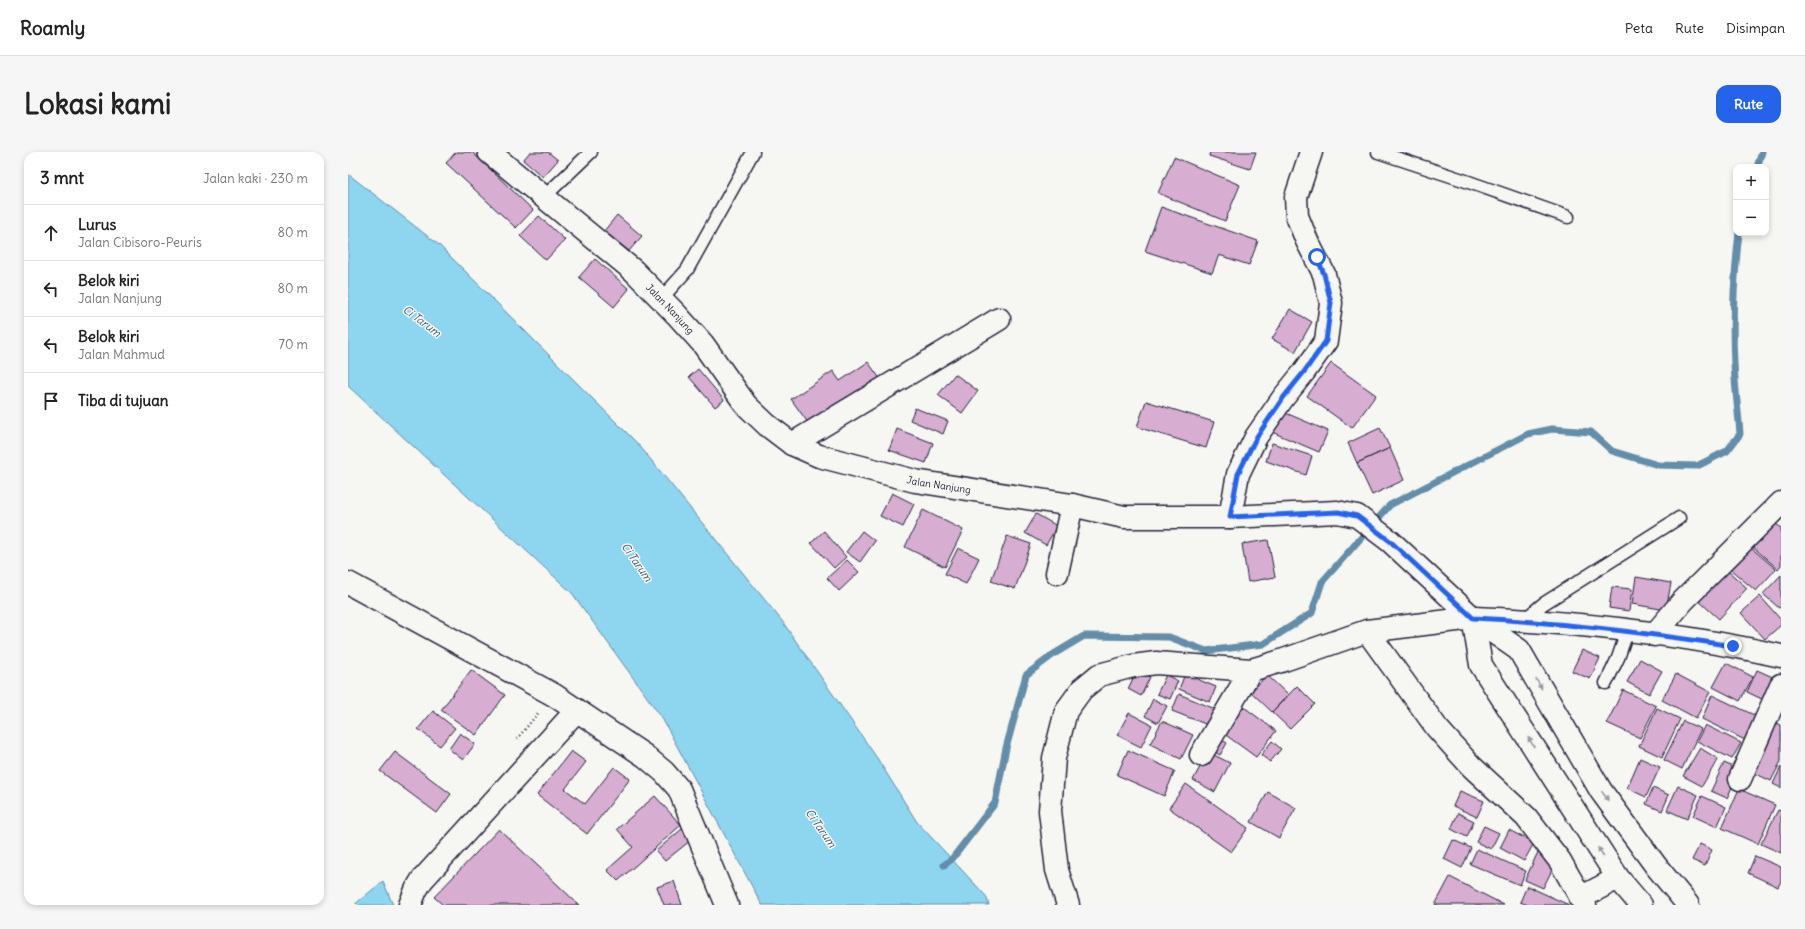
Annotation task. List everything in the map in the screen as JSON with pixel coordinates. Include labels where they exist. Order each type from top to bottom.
[{"type":"street","name":"Jalan Nanjung","points":[[490,152],[634,271],[703,344],[746,405],[767,425],[792,444],[819,456],[915,481],[1072,505],[1124,517],[1230,517],[1338,512],[1357,516],[1390,541],[1473,618],[1519,650],[1601,791],[1656,866],[1688,905]]},
{"type":"street","points":[[1230,517],[1238,474],[1256,438],[1283,398],[1326,341],[1331,303],[1324,274],[1307,241],[1297,216],[1296,197],[1311,152]]},
{"type":"street","points":[[792,444],[999,319]]},
{"type":"street","points":[[1654,635],[1683,602],[1781,503]]},
{"type":"street","points":[[1056,573],[1072,505]]},
{"type":"street","points":[[348,583],[470,649],[577,710],[645,756],[664,772],[679,789],[727,905]]},
{"type":"street","points":[[1068,905],[1057,870],[1050,811],[1054,758],[1066,711],[1082,689],[1099,675],[1133,666],[1156,663],[1251,670],[1282,661],[1367,631],[1473,618],[1524,620],[1654,635],[1733,646],[1781,656]]},
{"type":"street","points":[[1473,618],[1481,664],[1618,878],[1641,905]]},
{"type":"street","points":[[1367,631],[1437,728],[1471,766],[1526,817],[1560,861],[1582,902],[1618,878]]},
{"type":"street","points":[[1201,755],[1251,670]]},
{"type":"street","points":[[1740,779],[1781,685]]},
{"type":"street","points":[[410,905],[422,880],[577,710]]},
{"type":"lane","points":[[544,197],[591,152]]},
{"type":"lane","points":[[661,299],[687,270],[753,152]]},
{"type":"lane","points":[[1378,152],[1464,180],[1568,217]]},
{"type":"lane","points":[[1524,620],[1543,604],[1679,518]]},
{"type":"lane","points":[[1606,684],[1618,658],[1627,632]]},
{"type":"water","name":"Ci Tarum","points":[[348,174],[439,245],[638,444],[782,621],[877,758],[917,822],[986,896],[989,905],[762,905],[662,718],[572,593],[348,386]]},
{"type":"water","points":[[383,881],[393,905],[354,905]]},
{"type":"building","points":[[456,152],[472,152],[533,210],[516,228],[446,163]]},
{"type":"building","points":[[530,152],[548,152],[558,160],[543,177],[523,160]]},
{"type":"building","points":[[1210,152],[1256,152],[1250,169],[1209,156]]},
{"type":"building","points":[[1174,157],[1240,185],[1225,221],[1158,193]]},
{"type":"building","points":[[1161,207],[1258,241],[1249,265],[1219,255],[1212,273],[1145,251]]},
{"type":"building","points":[[617,215],[642,236],[629,251],[604,231]]},
{"type":"building","points":[[539,216],[565,240],[546,260],[520,236]]},
{"type":"building","points":[[595,259],[629,289],[614,307],[579,277]]},
{"type":"building","points":[[1290,309],[1312,322],[1295,352],[1272,339]]},
{"type":"building","points":[[868,362],[881,380],[811,427],[791,399],[833,371],[840,381]]},
{"type":"building","points":[[1331,363],[1376,395],[1352,428],[1307,396]]},
{"type":"building","points":[[698,369],[724,400],[715,407],[689,377]]},
{"type":"building","points":[[955,374],[978,391],[962,413],[938,395]]},
{"type":"building","points":[[1146,401],[1214,422],[1206,448],[1137,427]]},
{"type":"building","points":[[915,408],[948,421],[943,434],[910,420]]},
{"type":"building","points":[[1281,411],[1328,431],[1319,452],[1272,432]]},
{"type":"building","points":[[1380,428],[1390,448],[1357,463],[1348,443]]},
{"type":"building","points":[[897,429],[933,443],[926,463],[889,450]]},
{"type":"building","points":[[1272,443],[1312,456],[1306,475],[1266,461]]},
{"type":"building","points":[[1390,448],[1404,480],[1372,495],[1357,463]]},
{"type":"building","points":[[892,493],[914,504],[903,527],[880,516]]},
{"type":"building","points":[[923,510],[963,530],[945,567],[905,547]]},
{"type":"building","points":[[1036,514],[1057,526],[1046,545],[1025,533]]},
{"type":"building","points":[[1775,523],[1781,528],[1781,565],[1778,569],[1753,547]]},
{"type":"building","points":[[824,531],[846,557],[834,568],[811,543]]},
{"type":"building","points":[[862,531],[875,541],[860,562],[846,552]]},
{"type":"building","points":[[1007,536],[1031,544],[1015,589],[991,581]]},
{"type":"building","points":[[1268,540],[1275,577],[1248,582],[1242,544]]},
{"type":"building","points":[[1750,547],[1776,569],[1756,591],[1730,569]]},
{"type":"building","points":[[958,548],[979,558],[966,584],[945,574]]},
{"type":"building","points":[[847,560],[859,572],[839,591],[827,578]]},
{"type":"building","points":[[1727,570],[1747,588],[1719,619],[1699,601]]},
{"type":"building","points":[[1781,575],[1781,607],[1779,608],[1763,594]]},
{"type":"building","points":[[1636,577],[1671,583],[1666,610],[1632,604]]},
{"type":"building","points":[[1612,587],[1632,589],[1629,611],[1609,608]]},
{"type":"building","points":[[1760,596],[1781,620],[1781,625],[1765,639],[1741,613]]},
{"type":"building","points":[[1582,650],[1600,658],[1590,679],[1572,671]]},
{"type":"building","points":[[1640,659],[1662,671],[1649,694],[1627,682]]},
{"type":"building","points":[[1726,663],[1753,677],[1740,701],[1713,687]]},
{"type":"building","points":[[471,670],[505,695],[476,735],[441,710]]},
{"type":"building","points":[[1137,670],[1150,677],[1141,696],[1128,689]]},
{"type":"building","points":[[1757,670],[1777,679],[1766,701],[1747,692]]},
{"type":"building","points":[[1185,674],[1216,687],[1210,702],[1179,689]]},
{"type":"building","points":[[1676,674],[1710,692],[1696,718],[1662,700]]},
{"type":"building","points":[[1166,675],[1178,681],[1170,699],[1157,694]]},
{"type":"building","points":[[1267,675],[1288,695],[1272,712],[1251,692]]},
{"type":"building","points":[[1297,686],[1315,704],[1290,729],[1272,712]]},
{"type":"building","points":[[1623,690],[1656,706],[1640,738],[1607,723]]},
{"type":"building","points":[[1179,694],[1215,709],[1208,725],[1172,711]]},
{"type":"building","points":[[1712,695],[1756,716],[1745,740],[1702,719]]},
{"type":"building","points":[[1153,699],[1167,706],[1158,723],[1145,716]]},
{"type":"building","points":[[1244,707],[1276,731],[1256,757],[1223,733]]},
{"type":"building","points":[[1657,708],[1680,719],[1662,757],[1639,746]]},
{"type":"building","points":[[433,711],[455,728],[440,746],[418,729]]},
{"type":"building","points":[[1129,713],[1152,725],[1141,747],[1117,735]]},
{"type":"building","points":[[1771,720],[1781,725],[1781,761],[1771,781],[1748,770]]},
{"type":"building","points":[[1162,721],[1193,735],[1181,759],[1150,744]]},
{"type":"building","points":[[1683,721],[1701,729],[1682,769],[1664,760]]},
{"type":"building","points":[[1705,725],[1741,743],[1732,759],[1697,741]]},
{"type":"building","points":[[460,733],[475,744],[463,760],[449,749]]},
{"type":"building","points":[[1215,736],[1227,743],[1220,755],[1208,748]]},
{"type":"building","points":[[1272,741],[1281,749],[1270,762],[1261,755]]},
{"type":"building","points":[[1700,748],[1718,759],[1702,786],[1683,776]]},
{"type":"building","points":[[1128,750],[1175,771],[1164,796],[1117,775]]},
{"type":"building","points":[[571,751],[586,762],[565,789],[585,804],[614,767],[630,779],[587,834],[537,795]]},
{"type":"building","points":[[395,752],[451,794],[437,813],[380,771]]},
{"type":"building","points":[[1208,752],[1230,763],[1215,792],[1193,780]]},
{"type":"building","points":[[1640,758],[1660,767],[1646,797],[1627,788]]},
{"type":"building","points":[[1724,763],[1740,770],[1727,798],[1711,791]]},
{"type":"building","points":[[1781,767],[1781,788],[1773,784]]},
{"type":"building","points":[[1186,784],[1248,828],[1231,852],[1169,808]]},
{"type":"building","points":[[1678,786],[1698,795],[1687,819],[1667,810]]},
{"type":"building","points":[[1653,788],[1669,795],[1662,811],[1646,804]]},
{"type":"building","points":[[1739,789],[1775,805],[1758,844],[1722,828]]},
{"type":"building","points":[[1460,791],[1484,801],[1477,817],[1453,806]]},
{"type":"building","points":[[1268,792],[1296,808],[1279,838],[1251,822]]},
{"type":"building","points":[[655,796],[681,825],[618,881],[607,870],[633,847],[617,829]]},
{"type":"building","points":[[1702,796],[1726,807],[1717,827],[1693,816]]},
{"type":"building","points":[[1778,810],[1781,811],[1781,853],[1761,844]]},
{"type":"building","points":[[1458,813],[1474,821],[1467,837],[1451,829]]},
{"type":"building","points":[[1484,826],[1499,833],[1491,849],[1476,842]]},
{"type":"building","points":[[499,829],[579,905],[443,905],[434,897]]},
{"type":"building","points":[[682,829],[691,840],[665,861],[656,851]]},
{"type":"building","points":[[1509,830],[1534,843],[1524,861],[1500,848]]},
{"type":"building","points":[[1453,840],[1471,848],[1462,868],[1444,859]]},
{"type":"building","points":[[1700,844],[1712,850],[1705,866],[1692,860]]},
{"type":"building","points":[[1477,849],[1526,871],[1520,885],[1470,864]]},
{"type":"building","points":[[1538,852],[1557,860],[1543,888],[1525,880]]},
{"type":"building","points":[[1755,856],[1781,867],[1781,881],[1778,887],[1748,873]]},
{"type":"building","points":[[1450,877],[1504,905],[1435,905]]},
{"type":"building","points":[[674,881],[682,905],[664,905],[657,887]]},
{"type":"building","points":[[1527,886],[1569,905],[1528,905],[1520,902]]},
{"type":"waterway","points":[[1758,164],[1762,152]]},
{"type":"waterway","points":[[944,865],[952,859],[995,803],[1006,748],[1026,675],[1054,654],[1084,636],[1169,637],[1206,651],[1263,644],[1312,613],[1322,582],[1390,505],[1528,434],[1552,429],[1591,432],[1612,451],[1658,465],[1697,466],[1727,451],[1740,434],[1734,371],[1733,332],[1735,272],[1739,236]]},
{"type":"route","points":[[1317,257],[1324,274],[1331,303],[1326,341],[1283,398],[1256,438],[1238,474],[1230,517],[1282,513],[1338,512],[1357,516],[1390,541],[1473,618],[1524,620],[1733,646]]}]
